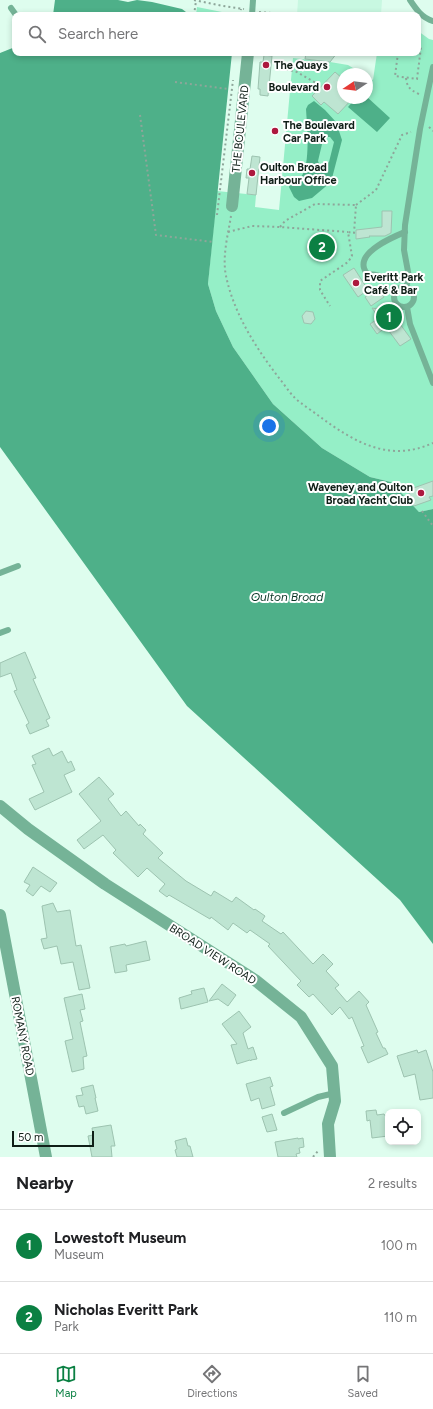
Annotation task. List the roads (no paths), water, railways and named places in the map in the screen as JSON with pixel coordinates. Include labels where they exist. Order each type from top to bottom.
[{"type":"street","name":"THE BOULEVARD","points":[[232,206],[248,56]]},
{"type":"street","name":"BROAD VIEW ROAD","points":[[0,806],[28,829],[105,884],[255,980],[301,1017],[332,1066],[335,1101],[328,1124],[330,1157]]},
{"type":"street","name":"ROMANY ROAD","points":[[0,915],[46,1157]]},
{"type":"lane","points":[[253,0],[253,11]]},
{"type":"lane","points":[[410,0],[419,12]]},
{"type":"lane","points":[[11,8],[14,12]]},
{"type":"lane","points":[[421,14],[433,21]]},
{"type":"lane","points":[[406,287],[409,278],[404,250],[405,225],[420,129],[433,67]]},
{"type":"lane","points":[[405,232],[380,244],[372,250],[366,256],[363,264],[365,271],[369,274],[396,281],[409,278]]},
{"type":"lane","points":[[403,287],[412,290],[415,297],[413,303],[407,307],[398,305],[394,296],[397,290],[403,287]]},
{"type":"lane","points":[[407,307],[410,324],[433,383]]},
{"type":"lane","points":[[0,573],[18,566]]},
{"type":"lane","points":[[0,633],[8,630]]},
{"type":"lane","points":[[284,1113],[318,1097],[335,1093]]},
{"type":"water","points":[[55,0],[118,0],[128,2],[137,0],[182,9],[186,12],[53,12]]},
{"type":"water","name":"Oulton Broad","points":[[12,48],[12,56],[232,56],[208,284],[216,311],[233,347],[273,404],[322,448],[370,477],[391,482],[419,512],[433,509],[433,944],[400,900],[187,706],[0,447],[0,53]]},
{"type":"water","points":[[314,101],[325,110],[336,122],[342,140],[331,182],[312,198],[299,201],[294,197],[289,187],[290,184],[301,177],[306,164],[308,144],[306,109],[308,105]],"holes":[[[330,137],[334,142],[329,162],[324,167],[320,166],[318,161],[323,140]]]},
{"type":"water","points":[[373,102],[390,118],[377,132],[348,107],[351,104],[373,104]]},
{"type":"place","name":"The Quays","points":[[266,65]]},
{"type":"place","name":"Boulevard","points":[[327,87]]},
{"type":"place","name":"The Boulevard Car Park","points":[[275,131]]},
{"type":"place","name":"Oulton Broad Harbour Office","points":[[252,173]]},
{"type":"place","name":"Nicholas Everitt Park","points":[[322,247]]},
{"type":"place","name":"Everitt Park Café & Bar","points":[[356,283]]},
{"type":"place","name":"Lowestoft Museum","points":[[389,317]]},
{"type":"place","name":"Waveney and Oulton Broad Yacht Club","points":[[421,493]]}]
